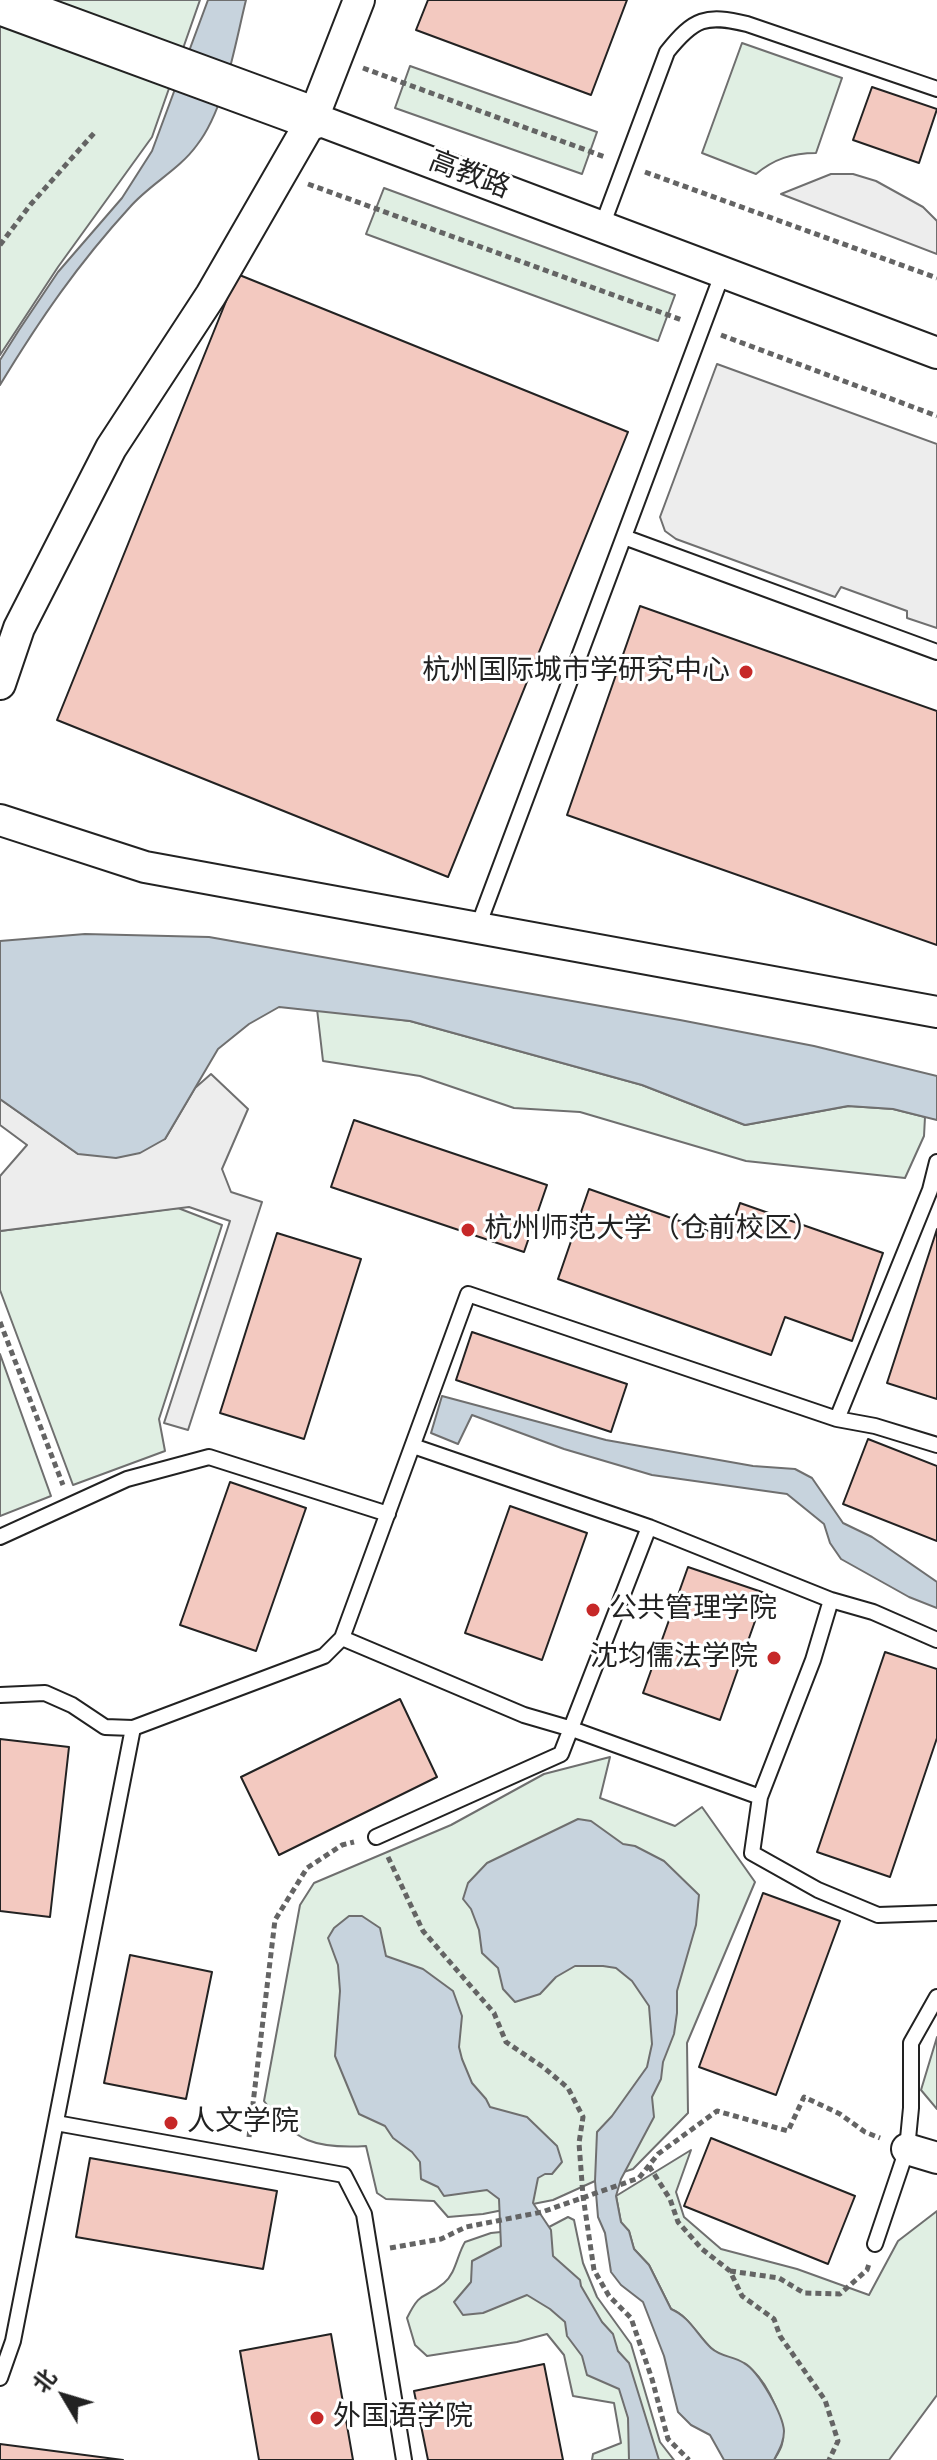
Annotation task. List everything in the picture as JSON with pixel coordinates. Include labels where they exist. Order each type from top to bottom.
[{"type":"street","points":[[0,684],[19,628],[111,448],[211,295],[313,118],[359,0]]},
{"type":"street","name":"高教路","points":[[0,3],[937,353]]},
{"type":"street","points":[[0,820],[145,867],[937,1012]]},
{"type":"street","points":[[907,2149],[937,2158]]},
{"type":"lane","points":[[602,226],[667,52],[684,31],[701,21],[721,17],[747,24],[937,89]]},
{"type":"lane","points":[[477,929],[723,272]]},
{"type":"lane","points":[[624,537],[937,652]]},
{"type":"lane","points":[[837,1419],[933,1191],[937,1162]]},
{"type":"lane","points":[[0,1695],[45,1693],[72,1705],[105,1727],[133,1728],[324,1656],[342,1638],[468,1294],[837,1419],[875,1426],[937,1445]]},
{"type":"lane","points":[[413,1446],[649,1527],[831,1600],[873,1612],[937,1640]]},
{"type":"lane","points":[[0,1537],[127,1479],[209,1457],[388,1514]]},
{"type":"lane","points":[[376,1837],[561,1754],[649,1527]]},
{"type":"lane","points":[[831,1600],[813,1660],[760,1797],[752,1853],[818,1890],[878,1915],[937,1913]]},
{"type":"lane","points":[[342,1638],[524,1715],[572,1729],[760,1797]]},
{"type":"lane","points":[[0,2378],[13,2341],[133,1728]]},
{"type":"lane","points":[[875,2244],[907,2149],[911,2108],[911,2043],[937,1997]]},
{"type":"lane","points":[[56,2123],[344,2175],[364,2214],[404,2460]]},
{"type":"path","points":[[0,245],[31,204],[95,132]]},
{"type":"path","points":[[280,174],[937,416]]},
{"type":"path","points":[[0,1322],[70,1505]]},
{"type":"path","points":[[247,2156],[275,1920],[307,1868],[342,1845],[376,1837],[423,1931],[494,2013],[506,2042],[568,2088],[583,2117],[579,2143],[594,2270],[609,2296],[631,2318],[668,2439],[689,2460]]},
{"type":"path","points":[[370,2251],[441,2239],[466,2227],[542,2212],[639,2178],[658,2154],[717,2111],[788,2131],[804,2097],[840,2114],[865,2132],[907,2149]]},
{"type":"path","points":[[649,2165],[670,2199],[678,2222],[702,2249],[730,2271],[742,2296],[774,2319],[780,2336],[825,2400],[838,2441],[829,2460]]},
{"type":"path","points":[[730,2271],[779,2278],[804,2293],[840,2294],[867,2270],[875,2244]]},
{"type":"green space","points":[[0,0],[200,0],[152,137],[58,267],[0,355]]},
{"type":"green space","points":[[742,43],[842,78],[816,153],[784,158],[756,174],[702,153]]},
{"type":"green space","points":[[410,66],[597,132],[582,174],[395,108]]},
{"type":"green space","points":[[384,188],[675,295],[658,341],[366,234]]},
{"type":"green space","points":[[317,1009],[410,1021],[642,1085],[745,1125],[849,1106],[893,1109],[925,1117],[924,1136],[905,1178],[746,1161],[580,1112],[514,1108],[420,1076],[323,1061]]},
{"type":"green space","points":[[178,1208],[222,1225],[159,1419],[165,1451],[73,1485],[0,1290],[0,1231]]},
{"type":"green space","points":[[0,1354],[51,1496],[0,1516]]},
{"type":"green space","points":[[610,1757],[600,1798],[675,1826],[702,1807],[755,1882],[687,2043],[688,2113],[633,2169],[595,2181],[553,2200],[483,2214],[448,2217],[434,2201],[386,2199],[377,2193],[366,2146],[333,2146],[308,2140],[286,2126],[264,2101],[300,1905],[314,1883],[451,1825],[544,1774]]},
{"type":"green space","points":[[937,2037],[937,2109],[921,2090]]},
{"type":"green space","points":[[691,2150],[676,2192],[684,2217],[721,2249],[797,2269],[869,2295],[898,2241],[937,2211],[937,2395],[889,2460],[774,2460],[782,2444],[782,2426],[765,2385],[748,2367],[715,2352],[688,2321],[671,2309],[649,2265],[634,2249],[629,2231],[621,2223],[616,2196]]},
{"type":"green space","points":[[568,2217],[574,2220],[583,2263],[597,2297],[631,2344],[660,2442],[674,2460],[592,2460],[593,2454],[621,2443],[614,2403],[573,2396],[564,2355],[547,2334],[517,2342],[427,2356],[415,2345],[407,2318],[420,2298],[448,2279],[465,2242],[491,2233],[549,2227]]},
{"type":"shaded area","points":[[208,0],[246,0],[228,76],[207,130],[190,154],[138,199],[93,250],[45,315],[0,385],[0,360],[19,330],[58,272],[122,198],[152,151]]},
{"type":"shaded area","points":[[831,174],[853,174],[876,181],[923,207],[937,221],[937,254],[781,194]]},
{"type":"shaded area","points":[[717,364],[937,444],[937,628],[907,618],[907,611],[841,587],[835,597],[676,539],[665,531],[660,517]]},
{"type":"shaded area","points":[[85,934],[209,937],[814,1046],[937,1076],[937,1120],[893,1109],[848,1106],[745,1125],[642,1085],[410,1021],[279,1007],[249,1024],[218,1049],[165,1139],[140,1153],[116,1158],[78,1154],[0,1099],[0,941]]},
{"type":"shaded area","points":[[211,1074],[248,1109],[222,1169],[231,1192],[262,1202],[188,1430],[164,1423],[230,1221],[189,1207],[0,1231],[0,1176],[27,1145],[0,1125],[0,1099],[78,1154],[165,1139],[195,1088]]},
{"type":"shaded area","points":[[442,1396],[606,1440],[753,1466],[795,1469],[812,1478],[843,1523],[872,1537],[937,1582],[937,1608],[909,1597],[841,1559],[830,1543],[824,1524],[787,1494],[652,1475],[564,1449],[472,1415],[458,1444],[431,1433]]},
{"type":"shaded area","points":[[578,1819],[591,1821],[623,1844],[635,1846],[664,1861],[699,1895],[696,1925],[677,1991],[674,2034],[663,2062],[661,2079],[652,2097],[654,2117],[621,2179],[616,2196],[621,2222],[629,2231],[634,2249],[649,2265],[671,2309],[688,2321],[715,2351],[750,2368],[769,2394],[784,2431],[774,2460],[724,2460],[710,2435],[691,2425],[678,2412],[664,2356],[643,2302],[621,2285],[611,2272],[605,2233],[598,2217],[595,2181],[597,2132],[647,2067],[652,2044],[649,2006],[632,1981],[616,1968],[603,1966],[575,1966],[556,1977],[540,1994],[515,2002],[503,1989],[498,1968],[482,1953],[479,1930],[471,1909],[463,1899],[468,1883],[487,1863]]},
{"type":"shaded area","points":[[349,1916],[362,1916],[380,1928],[386,1956],[423,1969],[453,1991],[462,2016],[459,2047],[472,2083],[490,2107],[527,2117],[557,2146],[562,2162],[552,2174],[538,2178],[533,2203],[551,2230],[553,2256],[580,2280],[602,2322],[613,2334],[618,2351],[629,2363],[659,2460],[629,2460],[628,2418],[619,2389],[587,2375],[582,2356],[567,2336],[565,2322],[550,2309],[527,2295],[483,2313],[463,2315],[454,2302],[471,2282],[472,2261],[501,2246],[499,2199],[487,2190],[444,2196],[438,2187],[421,2179],[420,2162],[412,2152],[393,2138],[385,2126],[359,2114],[335,2056],[340,1991],[338,1965],[328,1938],[334,1928]]},
{"type":"building","points":[[428,0],[627,0],[591,95],[416,30]]},
{"type":"building","points":[[872,87],[937,109],[919,163],[853,140]]},
{"type":"building","points":[[237,274],[628,432],[448,877],[57,720]]},
{"type":"building","points":[[640,606],[937,711],[937,945],[567,815]]},
{"type":"building","points":[[354,1120],[547,1185],[524,1252],[331,1187]]},
{"type":"building","points":[[589,1189],[728,1238],[740,1203],[883,1253],[852,1341],[785,1317],[771,1355],[558,1279]]},
{"type":"building","points":[[937,1229],[937,1399],[887,1383]]},
{"type":"building","points":[[277,1233],[361,1259],[304,1439],[220,1413]]},
{"type":"building","points":[[472,1332],[627,1384],[611,1432],[456,1380]]},
{"type":"building","points":[[868,1439],[937,1466],[937,1541],[843,1504]]},
{"type":"building","points":[[230,1482],[306,1508],[256,1651],[180,1625]]},
{"type":"building","points":[[510,1506],[587,1533],[542,1660],[465,1633]]},
{"type":"building","points":[[688,1567],[765,1593],[720,1720],[643,1693]]},
{"type":"building","points":[[885,1652],[937,1669],[937,1738],[890,1877],[817,1852]]},
{"type":"building","points":[[400,1699],[437,1777],[279,1855],[241,1777]]},
{"type":"building","points":[[0,1739],[69,1747],[50,1917],[0,1911]]},
{"type":"building","points":[[763,1893],[840,1921],[776,2095],[699,2067]]},
{"type":"building","points":[[130,1955],[212,1972],[186,2099],[104,2083]]},
{"type":"building","points":[[711,2138],[855,2196],[828,2264],[684,2206]]},
{"type":"building","points":[[90,2158],[277,2191],[263,2269],[76,2237]]},
{"type":"building","points":[[331,2334],[353,2460],[259,2460],[240,2351]]},
{"type":"building","points":[[544,2364],[563,2460],[428,2460],[414,2391]]},
{"type":"building","points":[[0,2444],[123,2460],[0,2460]]},
{"type":"place","name":"杭州国际城市学研究中心","points":[[746,672]]},
{"type":"place","name":"杭州师范大学（仓前校区）","points":[[468,1230]]},
{"type":"place","name":"公共管理学院","points":[[593,1610]]},
{"type":"place","name":"沈均儒法学院","points":[[774,1658]]},
{"type":"place","name":"人文学院","points":[[171,2123]]},
{"type":"place","name":"外国语学院","points":[[317,2418]]}]
